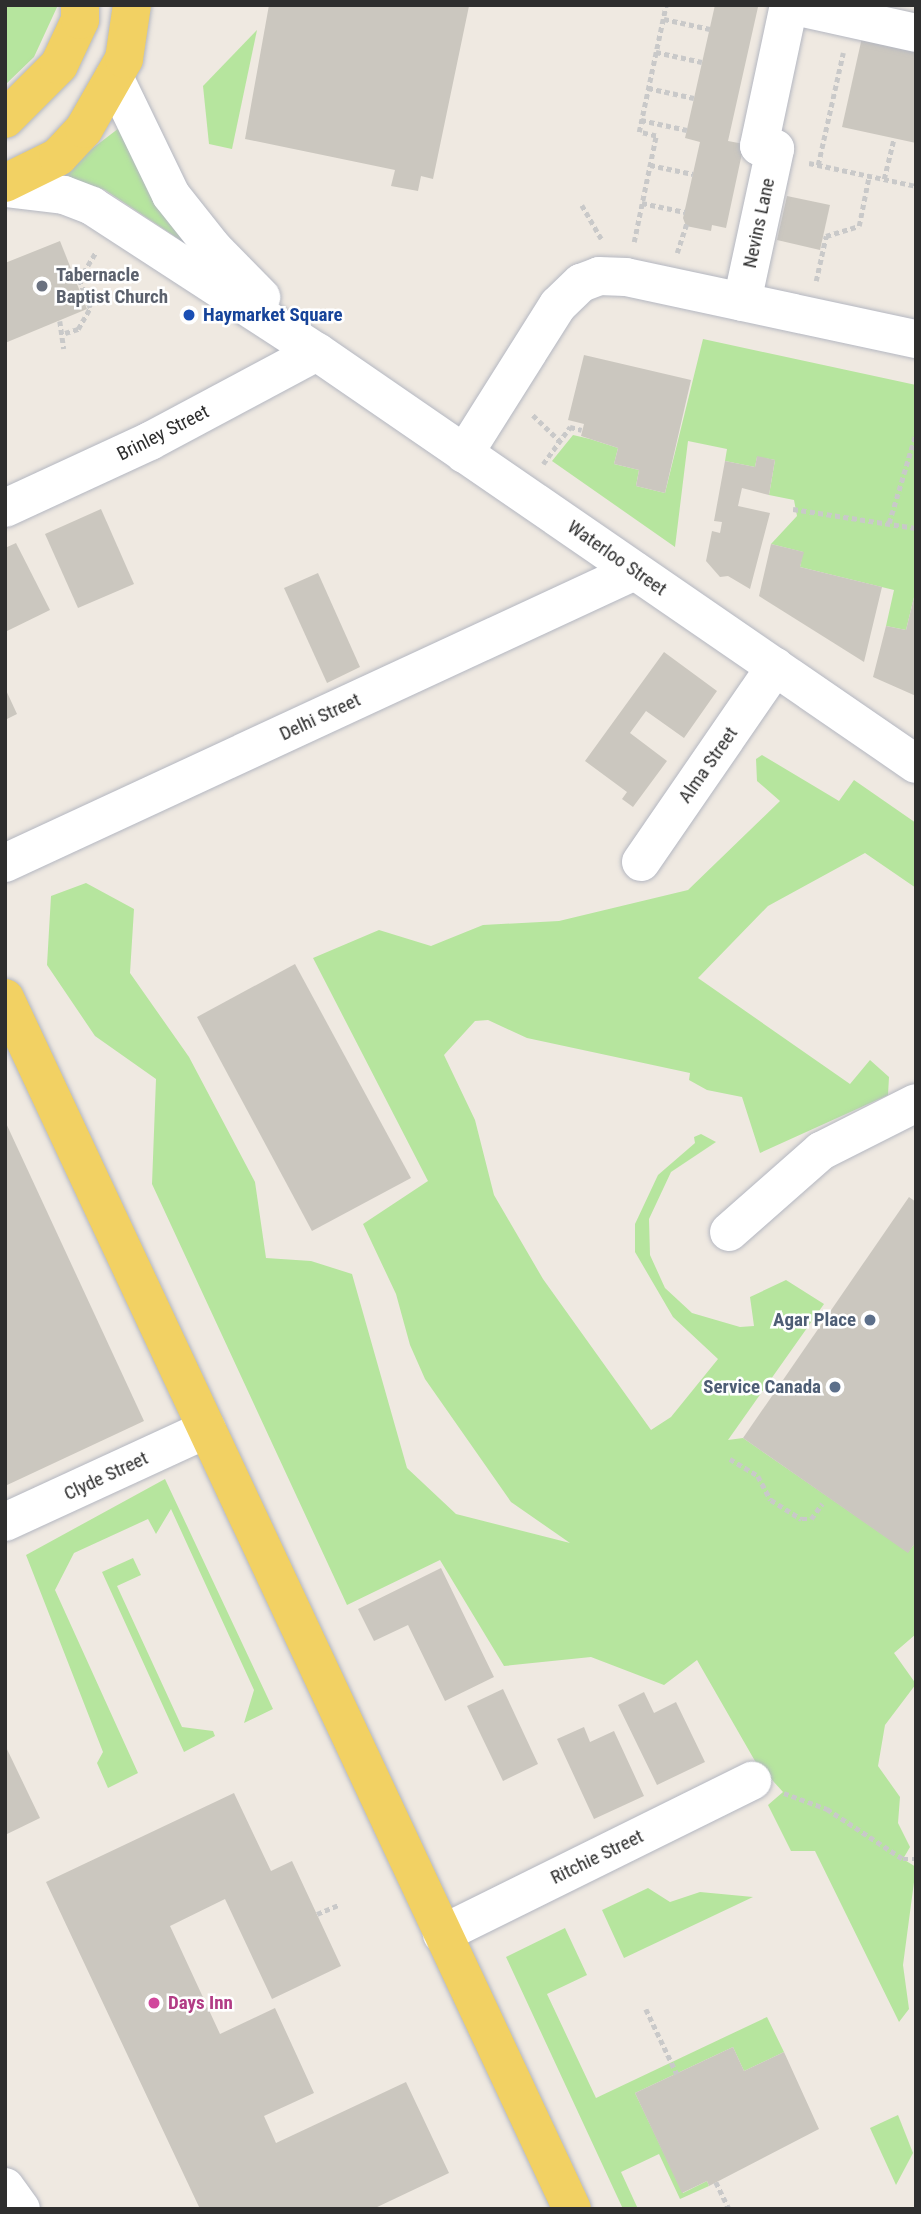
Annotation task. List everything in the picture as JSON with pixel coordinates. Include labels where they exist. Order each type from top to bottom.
[{"type":"main road","points":[[5,119],[59,65],[80,20],[80,5]]},
{"type":"main road","points":[[5,186],[58,157],[83,130],[124,59],[132,5]]},
{"type":"main road","points":[[5,998],[572,2209]]},
{"type":"street","points":[[790,5],[916,33]]},
{"type":"street","name":"Nevins Lane","points":[[742,302],[769,150],[759,146],[790,5]]},
{"type":"street","points":[[114,77],[172,195],[191,222],[317,352]]},
{"type":"street","points":[[5,186],[64,195],[92,206],[317,352]]},
{"type":"street","points":[[464,454],[563,299],[599,276],[626,277],[916,339]]},
{"type":"street","name":"Waterloo Street","points":[[317,352],[916,764]]},
{"type":"street","name":"Brinley Street","points":[[5,508],[150,441],[317,352]]},
{"type":"street","name":"Delhi Street","points":[[5,863],[635,571]]},
{"type":"street","name":"Alma Street","points":[[641,862],[775,667]]},
{"type":"street","points":[[729,1232],[821,1151],[916,1103]]},
{"type":"street","name":"Clyde Street","points":[[5,1522],[207,1429]]},
{"type":"street","name":"Ritchie Street","points":[[442,1934],[752,1781]]},
{"type":"street","points":[[5,2187],[21,2209]]},
{"type":"path","points":[[626,277],[656,136],[639,132],[666,5]]},
{"type":"path","points":[[664,19],[709,29]]},
{"type":"path","points":[[818,165],[851,19]]},
{"type":"path","points":[[656,52],[702,62]]},
{"type":"path","points":[[648,88],[694,98]]},
{"type":"path","points":[[641,120],[687,130]]},
{"type":"path","points":[[884,179],[894,138]]},
{"type":"path","points":[[769,150],[818,165],[916,186]]},
{"type":"path","points":[[650,165],[693,174]]},
{"type":"path","points":[[807,316],[825,235],[859,226],[869,176]]},
{"type":"path","points":[[642,202],[685,212]]},
{"type":"path","points":[[65,333],[78,329],[90,308],[79,280],[96,252]]},
{"type":"path","points":[[60,321],[65,333],[64,349]]},
{"type":"path","points":[[554,436],[561,440],[570,427],[582,430]]},
{"type":"path","points":[[890,523],[916,433]]},
{"type":"path","points":[[793,509],[916,528]]},
{"type":"path","points":[[730,1459],[758,1476],[771,1500],[802,1519],[811,1519],[822,1504]]},
{"type":"path","points":[[752,1781],[827,1809],[903,1859],[916,1859]]},
{"type":"path","points":[[317,1914],[340,1904]]},
{"type":"path","points":[[646,2009],[677,2074]]},
{"type":"path","points":[[716,2182],[729,2209]]},
{"type":"green space","points":[[5,5],[58,5],[34,57],[5,85]]},
{"type":"green space","points":[[257,30],[232,149],[209,144],[203,86]]},
{"type":"green space","points":[[123,125],[232,274],[105,190],[59,174]]},
{"type":"green space","points":[[703,339],[916,385],[916,589],[906,630],[886,626],[894,590],[800,567],[803,552],[771,544],[797,516],[794,500],[769,495],[775,460],[757,457],[755,467],[725,461],[727,449],[688,441],[675,547],[552,461],[573,435],[590,439],[618,448],[614,464],[639,470],[636,486],[665,493]]},
{"type":"green space","points":[[762,755],[839,801],[854,780],[916,823],[916,888],[865,853],[768,906],[698,978],[850,1084],[870,1060],[889,1077],[888,1095],[760,1153],[742,1097],[707,1090],[689,1080],[690,1073],[527,1038],[488,1020],[475,1021],[444,1055],[475,1120],[494,1195],[543,1279],[651,1430],[671,1417],[718,1359],[673,1317],[635,1252],[635,1224],[658,1175],[695,1143],[694,1137],[701,1134],[716,1142],[671,1172],[649,1219],[650,1255],[665,1288],[692,1313],[740,1327],[754,1326],[750,1297],[786,1280],[824,1304],[728,1440],[743,1438],[908,1552],[916,1542],[916,1634],[894,1653],[916,1684],[885,1725],[878,1766],[900,1797],[898,1823],[910,1847],[903,1859],[916,1867],[903,1965],[909,2009],[899,2022],[815,1851],[791,1851],[768,1805],[783,1792],[755,1761],[697,1660],[664,1685],[591,1657],[504,1666],[440,1560],[347,1605],[152,1184],[156,1079],[95,1036],[47,965],[51,896],[86,883],[134,909],[130,973],[189,1057],[255,1182],[266,1258],[311,1261],[352,1274],[407,1468],[456,1514],[570,1543],[511,1502],[425,1379],[410,1345],[396,1294],[363,1224],[428,1181],[313,958],[379,930],[431,946],[483,925],[559,921],[688,890],[780,801],[757,781],[756,759]]},
{"type":"green space","points":[[165,1479],[273,1709],[244,1723],[254,1690],[171,1509],[156,1534],[148,1519],[74,1553],[55,1590],[138,1773],[108,1788],[97,1763],[103,1752],[26,1555]]},
{"type":"green space","points":[[133,1558],[141,1575],[117,1586],[182,1727],[213,1731],[215,1736],[184,1752],[102,1572]]},
{"type":"green space","points":[[648,1888],[670,1902],[700,1892],[753,1897],[624,1958],[602,1910]]},
{"type":"green space","points":[[565,1928],[587,1975],[547,1994],[596,2098],[767,2017],[784,2052],[744,2071],[733,2047],[635,2093],[683,2193],[707,2181],[709,2186],[680,2199],[659,2154],[621,2172],[638,2209],[623,2209],[506,1957]]},
{"type":"green space","points":[[898,2115],[913,2153],[896,2185],[870,2128]]},
{"type":"building","points":[[269,5],[469,6],[433,179],[421,176],[418,191],[391,186],[395,170],[245,139]]},
{"type":"building","points":[[715,5],[758,7],[728,141],[744,144],[726,228],[712,225],[711,231],[686,226],[683,218],[700,142],[685,138]]},
{"type":"building","points":[[863,33],[916,45],[916,143],[842,127]]},
{"type":"building","points":[[787,196],[830,205],[820,250],[777,240]]},
{"type":"building","name":"Tabernacle Baptist Church","points":[[60,241],[87,309],[5,343],[5,263]]},
{"type":"building","points":[[584,355],[691,380],[665,493],[636,486],[639,470],[614,464],[618,448],[581,436],[584,424],[568,420]]},
{"type":"building","points":[[757,456],[775,460],[769,495],[742,488],[738,506],[770,513],[750,589],[728,576],[720,577],[706,561],[712,531],[720,533],[722,522],[714,521],[725,461],[755,467]]},
{"type":"building","points":[[101,509],[134,584],[78,608],[45,534]]},
{"type":"building","points":[[16,543],[50,610],[5,632],[5,548]]},
{"type":"building","points":[[771,544],[804,552],[800,567],[882,587],[864,662],[759,596]]},
{"type":"building","points":[[318,573],[360,667],[327,683],[284,588]]},
{"type":"building","points":[[915,593],[916,696],[873,677],[886,626],[906,630]]},
{"type":"building","points":[[664,652],[717,691],[684,738],[646,711],[630,733],[667,761],[633,807],[622,799],[627,792],[585,761]]},
{"type":"building","points":[[5,688],[17,714],[5,720]]},
{"type":"building","points":[[295,964],[411,1178],[312,1231],[197,1017]]},
{"type":"building","points":[[5,1121],[144,1421],[5,1486]]},
{"type":"building","name":"Agar Place","points":[[909,1197],[916,1202],[916,1542],[908,1553],[743,1438]]},
{"type":"building","points":[[441,1568],[494,1677],[445,1701],[408,1625],[374,1641],[358,1609]]},
{"type":"building","points":[[503,1689],[538,1764],[503,1781],[467,1706]]},
{"type":"building","points":[[644,1692],[654,1713],[676,1702],[705,1762],[657,1785],[618,1705]]},
{"type":"building","points":[[584,1727],[590,1742],[614,1731],[644,1796],[594,1819],[557,1739]]},
{"type":"building","points":[[5,1745],[40,1818],[5,1835]]},
{"type":"building","name":"Days Inn","points":[[234,1793],[271,1871],[292,1861],[341,1966],[272,1999],[225,1899],[170,1926],[220,2034],[275,2008],[314,2093],[264,2116],[276,2143],[406,2082],[449,2173],[373,2209],[200,2209],[46,1882]]},
{"type":"building","points":[[733,2047],[744,2071],[784,2052],[819,2129],[709,2186],[707,2181],[682,2193],[635,2093]]},
{"type":"place","name":"Tabernacle Baptist Church","points":[[42,286]]},
{"type":"place","name":"Haymarket Square","points":[[189,315]]},
{"type":"place","name":"Agar Place","points":[[870,1320]]},
{"type":"place","name":"Service Canada","points":[[835,1387]]},
{"type":"place","name":"Days Inn","points":[[154,2003]]}]
